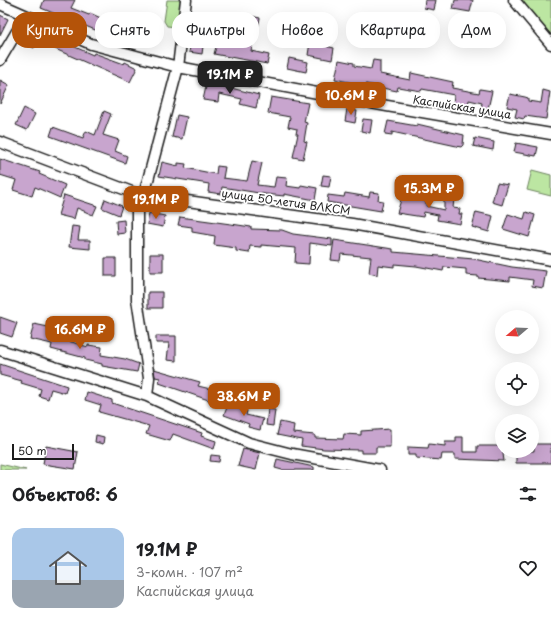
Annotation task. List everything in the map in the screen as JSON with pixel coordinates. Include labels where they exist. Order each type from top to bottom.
[{"type":"street","points":[[147,396],[149,378],[137,299],[140,195],[178,67],[186,0]]},
{"type":"street","points":[[514,0],[551,44]]},
{"type":"street","name":"Каспийская улица","points":[[0,4],[17,12]]},
{"type":"street","points":[[0,60],[12,40]]},
{"type":"street","name":"Каспийская улица","points":[[87,42],[178,67],[387,106],[551,134]]},
{"type":"street","name":"улица 50-летия ВЛКСМ","points":[[0,142],[140,195],[352,224],[551,260]]},
{"type":"street","points":[[0,350],[147,396],[249,443],[292,454],[380,470]]},
{"type":"green space","points":[[167,0],[185,0],[184,12],[172,12],[172,26],[167,26],[164,21]]},
{"type":"green space","points":[[519,0],[551,0],[551,40]]},
{"type":"green space","points":[[532,170],[551,175],[551,196],[527,190]]},
{"type":"green space","points":[[0,464],[26,470],[0,470]]},
{"type":"building","points":[[44,0],[75,0],[71,8],[81,12],[51,12],[41,8]]},
{"type":"building","points":[[425,0],[436,0],[434,10],[424,8]]},
{"type":"building","points":[[455,0],[473,0],[470,12],[453,9]]},
{"type":"building","points":[[90,13],[95,15],[95,30],[87,27],[87,14],[89,15]]},
{"type":"building","points":[[0,15],[8,19],[0,35]]},
{"type":"building","points":[[53,48],[77,48],[93,55],[94,53],[124,64],[125,62],[137,68],[130,82]]},
{"type":"building","points":[[190,48],[203,48],[202,54],[189,52]]},
{"type":"building","points":[[216,48],[252,48],[251,51],[269,55],[267,64],[214,54]]},
{"type":"building","points":[[309,48],[334,48],[332,60],[308,55]]},
{"type":"building","points":[[289,58],[308,62],[306,72],[287,68]]},
{"type":"building","points":[[339,60],[354,63],[354,66],[371,69],[373,60],[380,61],[380,74],[410,80],[411,73],[453,82],[452,88],[479,93],[480,89],[492,91],[488,109],[481,108],[482,103],[469,100],[468,106],[453,104],[454,95],[422,89],[421,91],[398,87],[397,91],[335,79]]},
{"type":"building","points":[[0,80],[9,85],[0,104]]},
{"type":"building","points":[[207,82],[259,95],[256,108],[240,104],[242,99],[219,94],[218,102],[203,100]]},
{"type":"building","points":[[543,90],[550,92],[546,119],[525,116],[524,119],[515,117],[517,109],[507,107],[510,94],[528,98],[528,101],[541,103]]},
{"type":"building","points":[[271,97],[308,103],[304,122],[307,123],[304,141],[307,142],[303,159],[293,157],[298,134],[296,134],[297,129],[288,127],[290,117],[268,113]]},
{"type":"building","points":[[24,108],[35,114],[27,130],[16,125]]},
{"type":"building","points":[[347,109],[357,111],[355,123],[345,121]]},
{"type":"building","points":[[104,111],[111,114],[103,135],[119,140],[115,151],[127,156],[125,163],[50,136],[53,127],[83,138],[86,131],[95,135]]},
{"type":"building","points":[[177,115],[187,117],[182,139],[172,137]]},
{"type":"building","points":[[363,119],[372,120],[370,133],[361,131]]},
{"type":"building","points":[[388,121],[417,126],[417,124],[464,135],[463,145],[461,147],[392,132],[392,135],[385,134]]},
{"type":"building","points":[[475,138],[494,142],[493,150],[473,146]]},
{"type":"building","points":[[516,143],[538,147],[536,156],[514,152]]},
{"type":"building","points":[[0,159],[40,172],[39,174],[65,185],[60,198],[35,187],[32,196],[13,190],[16,180],[0,175]]},
{"type":"building","points":[[252,161],[262,163],[257,185],[274,187],[276,177],[287,178],[286,186],[300,188],[301,185],[317,188],[315,200],[284,194],[284,196],[265,194],[222,187],[221,194],[208,192],[209,184],[159,176],[162,162],[178,166],[178,163],[186,164],[185,168],[216,174],[217,166],[225,167],[223,178],[247,181]]},
{"type":"building","points":[[323,175],[331,176],[329,187],[321,186]]},
{"type":"building","points":[[497,183],[508,185],[502,205],[492,202]]},
{"type":"building","points":[[370,192],[379,193],[378,200],[383,201],[381,211],[327,202],[328,195],[344,197],[345,193],[369,197]]},
{"type":"building","points":[[403,193],[413,195],[412,199],[426,201],[426,206],[444,210],[444,198],[454,199],[453,208],[460,209],[459,214],[462,214],[460,224],[437,220],[438,215],[424,212],[423,217],[397,213]]},
{"type":"building","points":[[64,195],[97,206],[93,215],[77,208],[74,219],[58,215]]},
{"type":"building","points":[[105,199],[122,206],[119,215],[102,208]]},
{"type":"building","points":[[476,212],[493,216],[489,232],[472,227]]},
{"type":"building","points":[[526,212],[535,215],[529,237],[503,229],[508,214],[524,219]]},
{"type":"building","points":[[149,213],[165,216],[163,227],[147,224]]},
{"type":"building","points":[[180,217],[251,227],[251,229],[282,230],[293,234],[332,239],[332,246],[310,243],[309,264],[295,263],[296,248],[261,245],[261,247],[250,246],[249,253],[236,251],[236,248],[214,245],[215,236],[192,232],[192,227],[178,225]]},
{"type":"building","points":[[124,220],[125,233],[117,234],[116,221]]},
{"type":"building","points":[[72,226],[80,227],[78,240],[90,240],[90,249],[69,247]]},
{"type":"building","points":[[334,240],[393,249],[393,252],[474,259],[512,267],[546,271],[543,288],[532,286],[533,280],[510,277],[510,281],[478,278],[478,276],[466,275],[466,269],[444,267],[443,271],[416,266],[394,264],[394,267],[378,265],[377,275],[369,273],[371,257],[341,254],[340,261],[331,260]]},
{"type":"building","points":[[150,254],[163,254],[163,272],[150,272]]},
{"type":"building","points":[[105,258],[116,258],[116,276],[105,276]]},
{"type":"building","points":[[148,292],[162,292],[162,308],[148,308]]},
{"type":"building","points":[[0,317],[17,323],[12,337],[0,333]]},
{"type":"building","points":[[102,320],[110,320],[110,333],[102,333]]},
{"type":"building","points":[[34,324],[53,328],[52,333],[66,337],[65,340],[88,347],[88,345],[102,347],[101,355],[125,359],[139,364],[137,372],[102,366],[102,364],[85,360],[85,358],[51,349],[52,344],[30,339]]},
{"type":"building","points":[[156,336],[176,336],[176,361],[167,360],[169,343],[156,343]]},
{"type":"building","points":[[0,364],[67,386],[65,393],[51,389],[48,399],[39,396],[41,389],[21,383],[22,381],[0,375]]},
{"type":"building","points":[[154,369],[200,382],[198,386],[223,392],[220,404],[159,383],[160,378],[155,377]]},
{"type":"building","points":[[87,392],[112,400],[112,403],[202,433],[201,436],[216,441],[214,449],[173,434],[170,441],[146,434],[149,426],[99,412],[101,405],[85,400]]},
{"type":"building","points":[[228,405],[247,411],[246,415],[263,419],[260,430],[248,427],[249,424],[224,415]]},
{"type":"building","points":[[268,409],[275,410],[273,426],[266,425]]},
{"type":"building","points":[[280,422],[294,425],[293,433],[315,435],[315,438],[343,439],[344,434],[361,435],[361,431],[390,429],[390,447],[376,447],[376,453],[361,453],[361,450],[324,449],[301,446],[302,440],[277,435]]},
{"type":"building","points":[[96,435],[104,437],[103,444],[95,442]]},
{"type":"building","points":[[456,437],[463,437],[463,452],[477,452],[477,446],[495,446],[495,458],[504,458],[504,461],[455,459],[455,454],[442,454],[441,460],[416,458],[416,455],[408,455],[408,447],[428,448],[429,444],[445,446],[445,442],[456,442]]},
{"type":"building","points":[[539,444],[551,444],[551,463],[516,463],[516,458],[539,458]]},
{"type":"building","points":[[46,446],[78,452],[75,469],[43,464]]},
{"type":"building","points":[[243,449],[260,453],[256,470],[238,466]]},
{"type":"building","points":[[211,455],[220,456],[219,462],[210,461]]},
{"type":"building","points":[[277,459],[314,467],[314,470],[282,470],[275,468]]}]
